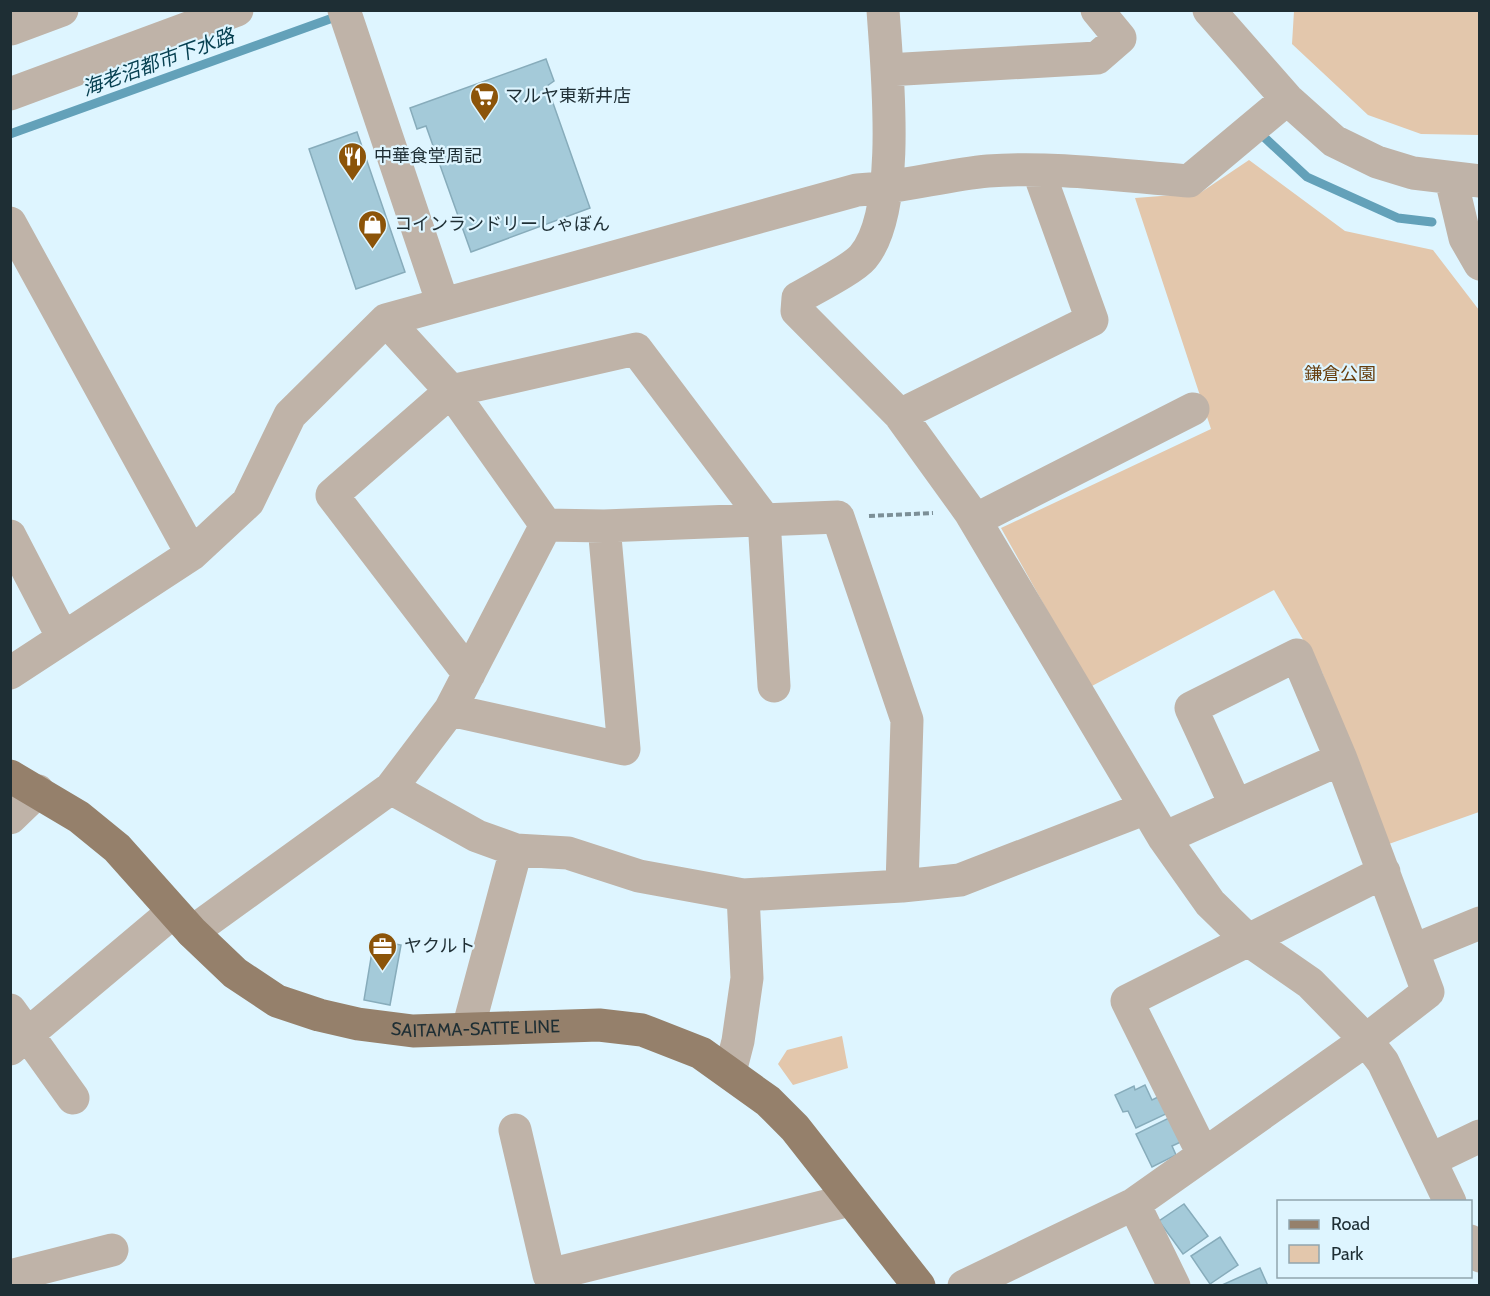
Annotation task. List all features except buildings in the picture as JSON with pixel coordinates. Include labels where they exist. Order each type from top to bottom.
[{"type":"main road","name":"SAITAMA-SATTE LINE","points":[[24,783],[79,817],[117,848],[182,922],[236,973],[278,1000],[319,1016],[413,1031],[599,1025],[642,1030],[701,1053],[768,1101],[795,1128],[919,1286]]},
{"type":"street","points":[[10,27],[11,29],[62,10]]},
{"type":"street","points":[[10,94],[237,10]]},
{"type":"street","points":[[883,10],[887,70],[888,189],[878,234],[862,258],[798,298],[797,311],[900,415],[972,516],[1164,838],[1210,903],[1248,940],[1310,982],[1366,1040],[1383,1062],[1449,1200]]},
{"type":"street","points":[[887,70],[1097,58],[1120,38],[1097,10]]},
{"type":"street","points":[[1209,10],[1287,99],[1334,141],[1377,162],[1413,173],[1465,180],[1465,238],[1479,264]]},
{"type":"street","points":[[348,21],[443,304]]},
{"type":"street","points":[[10,673],[192,554],[248,502],[290,415],[386,320],[857,190],[888,189],[987,171],[1038,170],[1189,181],[1287,99]]},
{"type":"street","points":[[900,415],[1092,320],[1038,170]]},
{"type":"street","points":[[10,223],[192,554]]},
{"type":"street","points":[[386,320],[451,391],[546,525]]},
{"type":"street","points":[[469,674],[332,495],[451,391],[636,349],[764,519],[774,686]]},
{"type":"street","points":[[972,516],[1193,409]]},
{"type":"street","points":[[546,525],[604,526],[838,516],[907,720],[902,886]]},
{"type":"street","points":[[73,1098],[16,1030],[391,788],[450,710],[546,525]]},
{"type":"street","points":[[450,710],[624,749],[604,526]]},
{"type":"street","points":[[10,536],[63,638]]},
{"type":"street","points":[[964,1286],[1134,1204],[1366,1040],[1428,992],[1341,759],[1297,655],[1191,708],[1236,806]]},
{"type":"street","points":[[1164,838],[1341,759]]},
{"type":"street","points":[[10,818],[24,783]]},
{"type":"street","points":[[391,788],[477,836],[516,850],[568,853],[639,876],[743,895],[902,886],[960,880],[1146,808]]},
{"type":"street","points":[[468,1029],[516,850]]},
{"type":"street","points":[[1203,1154],[1127,1001],[1384,872]]},
{"type":"street","points":[[730,1072],[738,1041],[747,978],[743,895]]},
{"type":"street","points":[[1414,950],[1479,923]]},
{"type":"street","points":[[515,1130],[549,1275],[850,1200]]},
{"type":"street","points":[[1430,1160],[1479,1136]]},
{"type":"street","points":[[1134,1204],[1174,1286]]},
{"type":"street","points":[[10,1276],[112,1250]]},
{"type":"path","points":[[838,516],[972,516]]},
{"type":"green space","points":[[1294,11],[1479,11],[1479,135],[1421,134],[1368,115],[1292,44]]},
{"type":"green space","name":"鎌倉公園","points":[[1249,160],[1345,231],[1433,250],[1479,310],[1479,812],[1386,845],[1322,672],[1274,590],[1090,687],[1001,528],[1211,429],[1135,198],[1200,193]]},
{"type":"green space","points":[[842,1036],[848,1068],[793,1085],[778,1064],[787,1050]]},
{"type":"waterway","name":"海老沼都市下水路","points":[[10,134],[341,15]]},
{"type":"waterway","name":"海老沼都市下水路","points":[[1265,138],[1307,177],[1398,218],[1432,222]]},
{"type":"place","name":"マルヤ東新井店","points":[[484,122]]},
{"type":"place","name":"中華食堂周記","points":[[353,182]]},
{"type":"place","name":"コインランドリーしゃぼん","points":[[373,250]]},
{"type":"place","name":"ヤクルト","points":[[383,972]]}]
